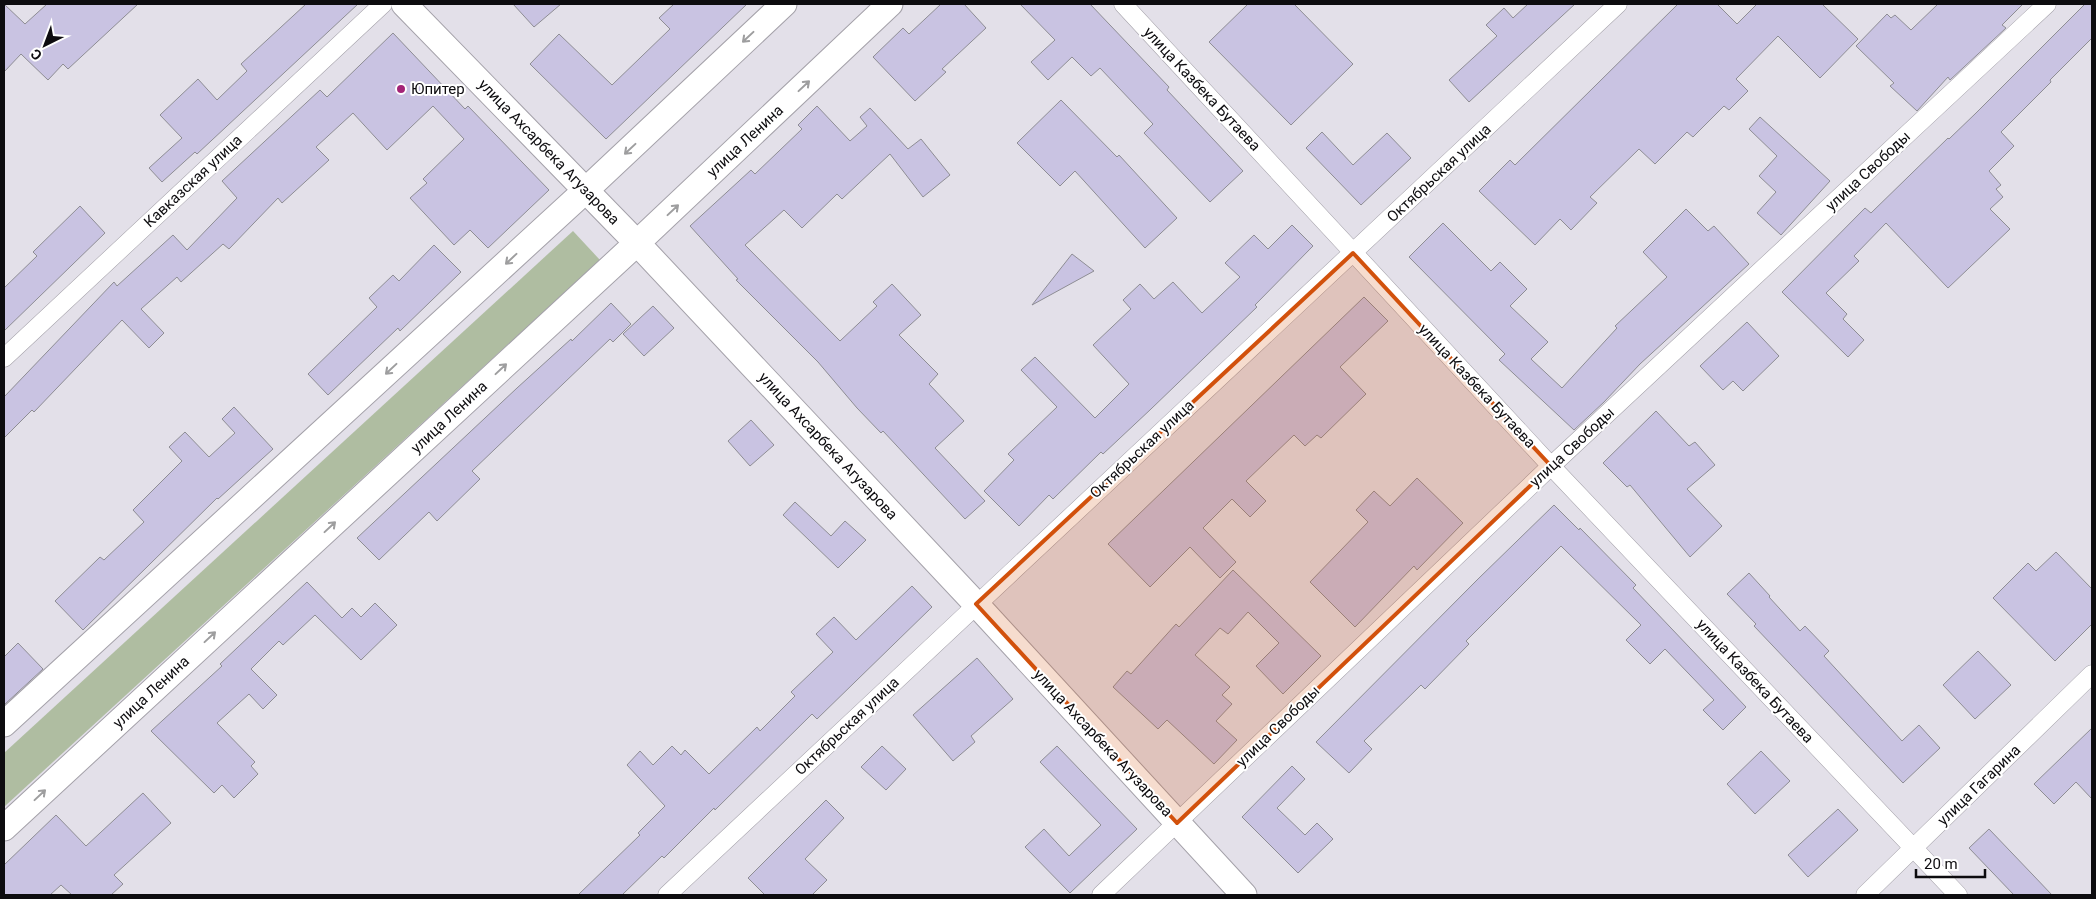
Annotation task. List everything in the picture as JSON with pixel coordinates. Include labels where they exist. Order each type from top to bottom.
[{"type":"street","name":"Кавказская улица","points":[[4,358],[383,4]]},
{"type":"street","name":"улица Ахсарбека Агузарова","points":[[404,4],[637,243],[976,604],[1244,895]]},
{"type":"street","points":[[4,724],[586,190],[784,4]]},
{"type":"street","name":"улица Ленина","points":[[4,828],[637,243],[890,4]]},
{"type":"street","name":"улица Казбека Бутаева","points":[[1123,4],[1552,466],[1958,895]]},
{"type":"street","name":"Октябрьская улица","points":[[667,895],[1618,4]]},
{"type":"street","name":"улица Свободы","points":[[1101,895],[1552,466],[2047,4]]},
{"type":"street","name":"улица Гагарина","points":[[1865,895],[2092,674]]},
{"type":"highlighted area","points":[[1353,253],[1551,466],[1177,823],[976,604]]},
{"type":"green space","points":[[573,231],[600,260],[4,807],[4,753]]},
{"type":"building","points":[[4,4],[25,24],[47,4],[138,4],[68,69],[63,64],[48,80],[21,54],[4,72]]},
{"type":"building","points":[[306,4],[358,4],[197,154],[195,152],[162,182],[149,168],[182,138],[160,115],[198,79],[217,100],[247,71],[241,64]]},
{"type":"building","points":[[513,4],[561,4],[534,27]]},
{"type":"building","points":[[674,4],[747,4],[606,139],[530,64],[559,34],[612,85],[670,29],[659,18]]},
{"type":"building","points":[[941,4],[964,4],[986,28],[942,69],[946,72],[915,101],[873,57],[903,28],[909,34]]},
{"type":"building","points":[[1020,4],[1090,4],[1169,87],[1167,90],[1243,171],[1210,202],[1144,133],[1153,124],[1100,68],[1091,76],[1072,57],[1048,80],[1031,62],[1055,40]]},
{"type":"building","points":[[1248,4],[1294,4],[1353,64],[1291,125],[1209,42]]},
{"type":"building","points":[[1528,4],[1575,4],[1469,102],[1449,80],[1497,36],[1486,25],[1504,8],[1513,18]]},
{"type":"building","points":[[1678,4],[1717,4],[1737,24],[1757,4],[1822,4],[1858,39],[1820,78],[1778,36],[1736,79],[1748,91],[1729,110],[1724,106],[1693,137],[1687,132],[1655,164],[1639,149],[1590,197],[1597,203],[1571,230],[1560,219],[1535,245],[1479,191],[1510,160],[1515,165]]},
{"type":"building","points":[[1938,4],[2023,4],[2002,25],[2006,28],[1950,80],[1948,77],[1917,111],[1890,86],[1894,83],[1856,46],[1887,14],[1891,18],[1895,15],[1911,30]]},
{"type":"building","points":[[2085,4],[2092,4],[2092,38],[2001,132],[2014,146],[1989,171],[2001,185],[1996,189],[2003,197],[1990,209],[2010,229],[1948,288],[1886,223],[1854,256],[1859,261],[1826,293],[1847,314],[1843,319],[1864,340],[1848,357],[1782,292],[1865,208],[1871,213],[1949,139]]},
{"type":"building","points":[[393,33],[465,109],[468,106],[549,190],[488,248],[470,230],[454,245],[410,198],[427,183],[423,179],[464,139],[433,106],[387,150],[353,113],[316,147],[329,160],[282,203],[278,198],[229,249],[223,244],[181,282],[177,277],[141,309],[164,333],[149,348],[122,320],[34,412],[32,410],[4,438],[4,397],[114,282],[117,286],[173,235],[187,250],[237,198],[222,181],[320,90],[327,97]]},
{"type":"building","points":[[1061,100],[1117,157],[1119,155],[1177,218],[1145,248],[1075,171],[1060,186],[1017,143]]},
{"type":"building","points":[[817,106],[850,141],[867,126],[860,117],[870,108],[908,149],[921,139],[950,175],[923,197],[890,154],[842,199],[837,194],[802,228],[784,210],[745,245],[840,341],[877,306],[873,302],[892,284],[921,315],[899,335],[938,374],[929,384],[964,421],[935,448],[985,501],[965,519],[883,431],[881,433],[857,408],[818,362],[736,280],[738,279],[690,226],[751,170],[755,174],[802,129],[798,125]]},
{"type":"building","points":[[1760,117],[1830,181],[1781,235],[1757,213],[1776,192],[1759,176],[1777,156],[1749,129]]},
{"type":"building","points":[[1322,132],[1353,165],[1387,133],[1411,158],[1361,205],[1306,148]]},
{"type":"building","points":[[80,206],[105,233],[4,331],[4,288],[37,256],[33,252]]},
{"type":"building","points":[[1686,209],[1708,231],[1714,226],[1749,264],[1640,364],[1574,430],[1499,360],[1505,354],[1409,257],[1443,223],[1491,271],[1500,262],[1527,289],[1510,306],[1548,342],[1531,359],[1562,388],[1617,328],[1615,326],[1667,277],[1643,252]]},
{"type":"building","points":[[1292,225],[1313,246],[1255,305],[1257,307],[1151,409],[1103,454],[1101,452],[1053,499],[1049,495],[1019,526],[984,491],[1014,460],[1008,454],[1057,407],[1021,370],[1035,357],[1095,418],[1129,384],[1093,345],[1131,309],[1123,300],[1140,284],[1154,299],[1173,282],[1202,313],[1240,277],[1225,263],[1254,235],[1268,249]]},
{"type":"building","points":[[434,245],[461,272],[400,331],[398,328],[328,395],[308,374],[377,307],[369,298],[393,275],[399,281]]},
{"type":"building","points":[[1072,254],[1094,271],[1032,305]]},
{"type":"building","points":[[1364,297],[1388,321],[1340,367],[1366,394],[1321,438],[1317,435],[1305,446],[1294,435],[1246,481],[1266,501],[1250,517],[1232,499],[1203,528],[1236,562],[1220,578],[1190,547],[1150,587],[1108,544]]},
{"type":"building","points":[[611,303],[631,324],[613,342],[610,339],[472,471],[480,479],[437,521],[429,512],[379,560],[357,538]]},
{"type":"building","points":[[653,306],[674,328],[644,356],[623,334]]},
{"type":"building","points":[[1747,322],[1779,356],[1743,391],[1733,381],[1723,390],[1700,366]]},
{"type":"building","points":[[234,407],[273,449],[217,498],[83,630],[55,601],[100,557],[104,560],[144,522],[133,510],[182,461],[169,447],[185,432],[209,457],[235,433],[222,419]]},
{"type":"building","points":[[1656,411],[1689,446],[1695,442],[1715,465],[1687,489],[1722,526],[1690,557],[1630,485],[1627,487],[1603,463]]},
{"type":"building","points":[[751,420],[774,445],[750,466],[728,441]]},
{"type":"building","points":[[1417,478],[1463,523],[1417,570],[1414,566],[1355,627],[1310,582],[1368,522],[1356,510],[1374,491],[1390,506]]},
{"type":"building","points":[[795,502],[831,536],[845,521],[866,540],[838,568],[783,515]]},
{"type":"building","points":[[1554,505],[1579,530],[1580,528],[1636,585],[1633,588],[1746,707],[1723,730],[1703,710],[1714,700],[1665,649],[1650,664],[1626,640],[1641,625],[1561,546],[1466,641],[1469,644],[1425,689],[1421,685],[1364,741],[1372,749],[1349,773],[1316,742]]},
{"type":"building","points":[[2056,552],[2092,589],[2092,624],[2055,661],[1993,598],[2028,563],[2036,571]]},
{"type":"building","points":[[1233,570],[1321,656],[1283,694],[1256,666],[1279,643],[1248,612],[1228,634],[1220,628],[1195,655],[1230,687],[1222,695],[1232,704],[1216,721],[1237,740],[1214,764],[1167,720],[1158,729],[1113,687],[1127,671],[1131,674],[1176,624],[1179,627]]},
{"type":"building","points":[[1749,573],[1800,631],[1805,626],[1829,651],[1824,656],[1902,741],[1919,725],[1940,748],[1903,783],[1754,626],[1756,624],[1727,594]]},
{"type":"building","points":[[307,582],[342,618],[352,608],[361,617],[375,603],[397,625],[361,660],[315,615],[283,645],[279,641],[251,669],[277,695],[263,709],[249,694],[217,723],[255,762],[251,766],[258,774],[234,798],[222,785],[214,793],[151,731],[222,666],[220,664]]},
{"type":"building","points":[[912,586],[932,607],[817,719],[812,714],[715,810],[714,808],[664,858],[662,856],[622,895],[578,895],[640,835],[638,833],[665,806],[627,765],[640,751],[653,765],[672,746],[681,755],[685,750],[709,774],[757,727],[760,731],[795,696],[791,692],[833,652],[816,634],[834,617],[856,640]]},
{"type":"building","points":[[18,643],[43,669],[4,705],[4,657]]},
{"type":"building","points":[[1978,651],[2011,685],[1975,719],[1943,685]]},
{"type":"building","points":[[977,658],[1013,699],[971,736],[975,742],[953,761],[913,715]]},
{"type":"building","points":[[2092,728],[2092,799],[2076,782],[2054,804],[2034,784]]},
{"type":"building","points":[[882,746],[906,769],[886,790],[861,767]]},
{"type":"building","points":[[1057,746],[1137,829],[1070,893],[1025,847],[1044,829],[1069,856],[1101,825],[1040,762]]},
{"type":"building","points":[[1761,751],[1790,781],[1755,814],[1727,784]]},
{"type":"building","points":[[1292,766],[1305,779],[1277,808],[1305,835],[1317,823],[1333,839],[1298,873],[1242,817]]},
{"type":"building","points":[[143,793],[171,823],[114,875],[123,884],[111,895],[72,895],[61,885],[50,895],[4,895],[4,865],[56,815],[86,846]]},
{"type":"building","points":[[826,800],[844,818],[805,859],[827,880],[812,895],[765,895],[748,878]]},
{"type":"building","points":[[1838,809],[1858,830],[1808,877],[1788,855]]},
{"type":"building","points":[[1989,829],[2052,895],[2014,895],[1969,848]]},
{"type":"place","name":"Юпитер","points":[[401,89]]}]
